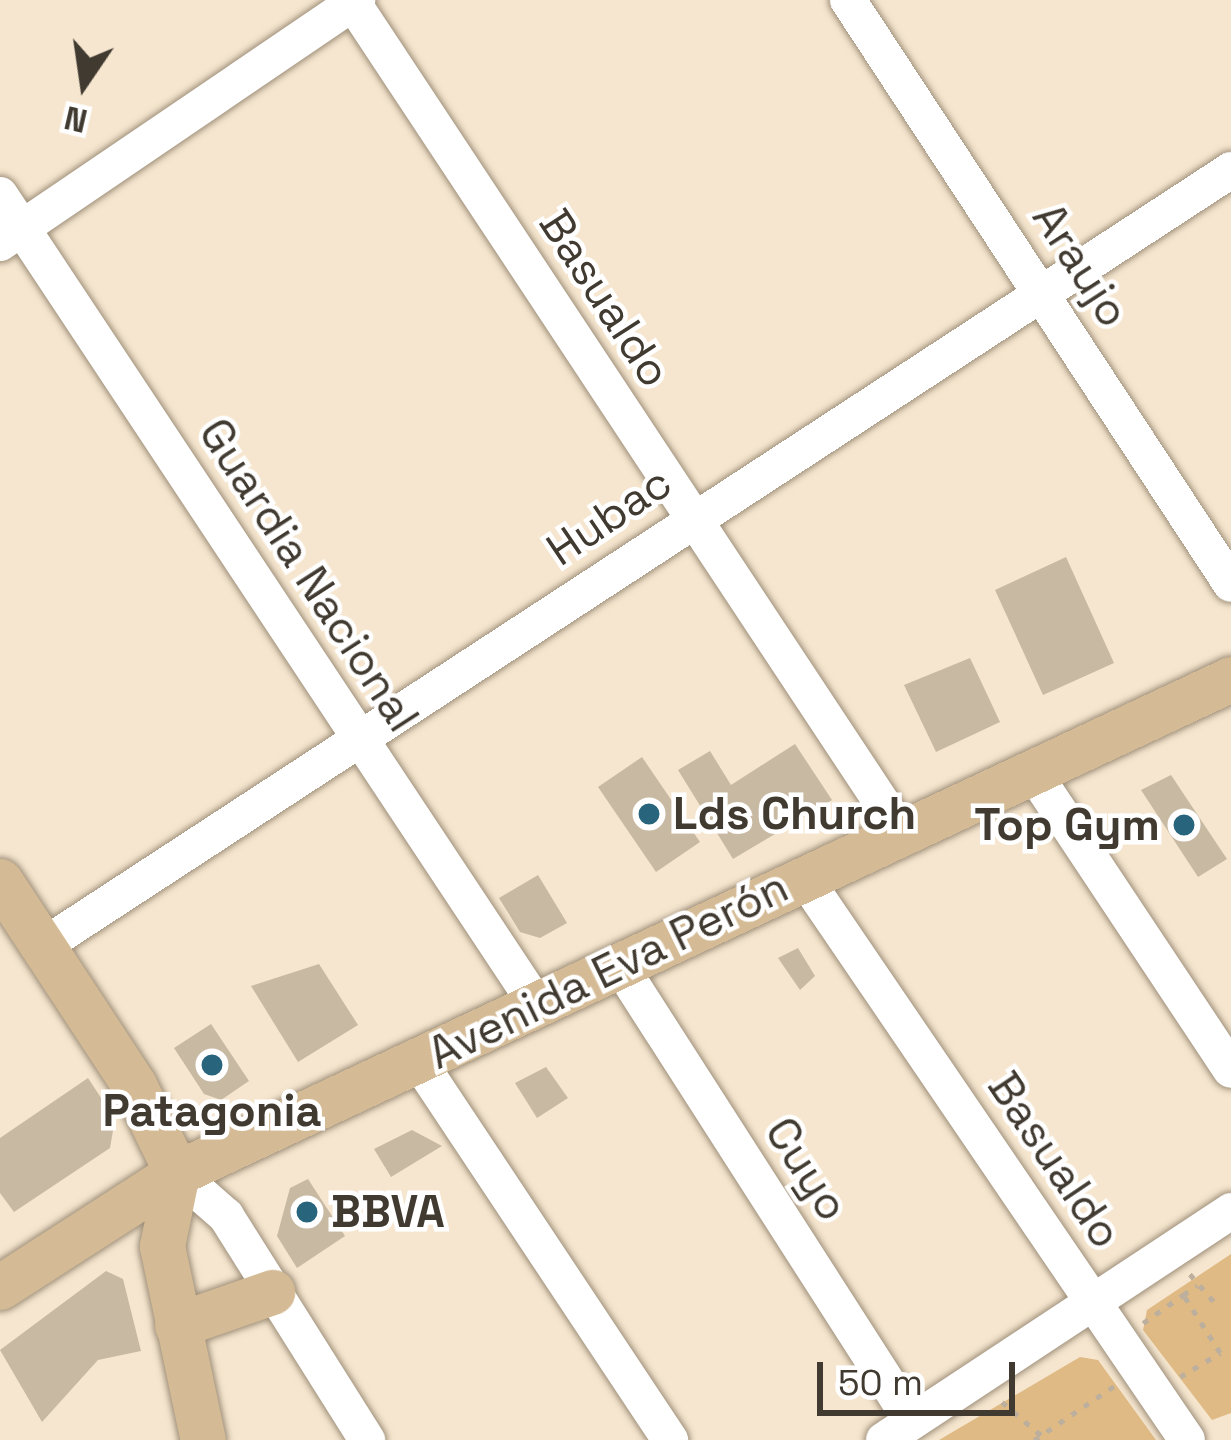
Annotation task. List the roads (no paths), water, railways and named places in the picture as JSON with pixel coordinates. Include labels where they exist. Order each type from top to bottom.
[{"type":"main road","name":"Avenida Eva Perón","points":[[0,1287],[177,1173],[622,970],[899,829],[1231,679]]},
{"type":"main road","points":[[0,881],[177,1173],[163,1246],[203,1440]]},
{"type":"main road","points":[[177,1324],[272,1292]]},
{"type":"street","name":"Araujo","points":[[848,0],[1231,584]]},
{"type":"street","points":[[11,235],[353,1]]},
{"type":"street","name":"Basualdo","points":[[353,1],[899,829]]},
{"type":"street","name":"Hubac","points":[[43,946],[692,517],[1231,170]]},
{"type":"street","name":"Guardia Nacional","points":[[0,195],[11,235],[538,1007]]},
{"type":"street","points":[[1031,769],[1231,1070]]},
{"type":"street","name":"Basualdo","points":[[803,876],[1187,1440]]},
{"type":"street","name":"Cuyo","points":[[622,970],[898,1431]]},
{"type":"street","points":[[419,1062],[670,1440]]},
{"type":"street","points":[[177,1173],[226,1216],[367,1440]]},
{"type":"street","points":[[898,1431],[1231,1211]]},
{"type":"place","name":"Lds Church","points":[[649,814]]},
{"type":"place","name":"Top Gym","points":[[1184,825]]},
{"type":"place","name":"Patagonia","points":[[212,1065]]},
{"type":"place","name":"BBVA","points":[[307,1212]]}]
